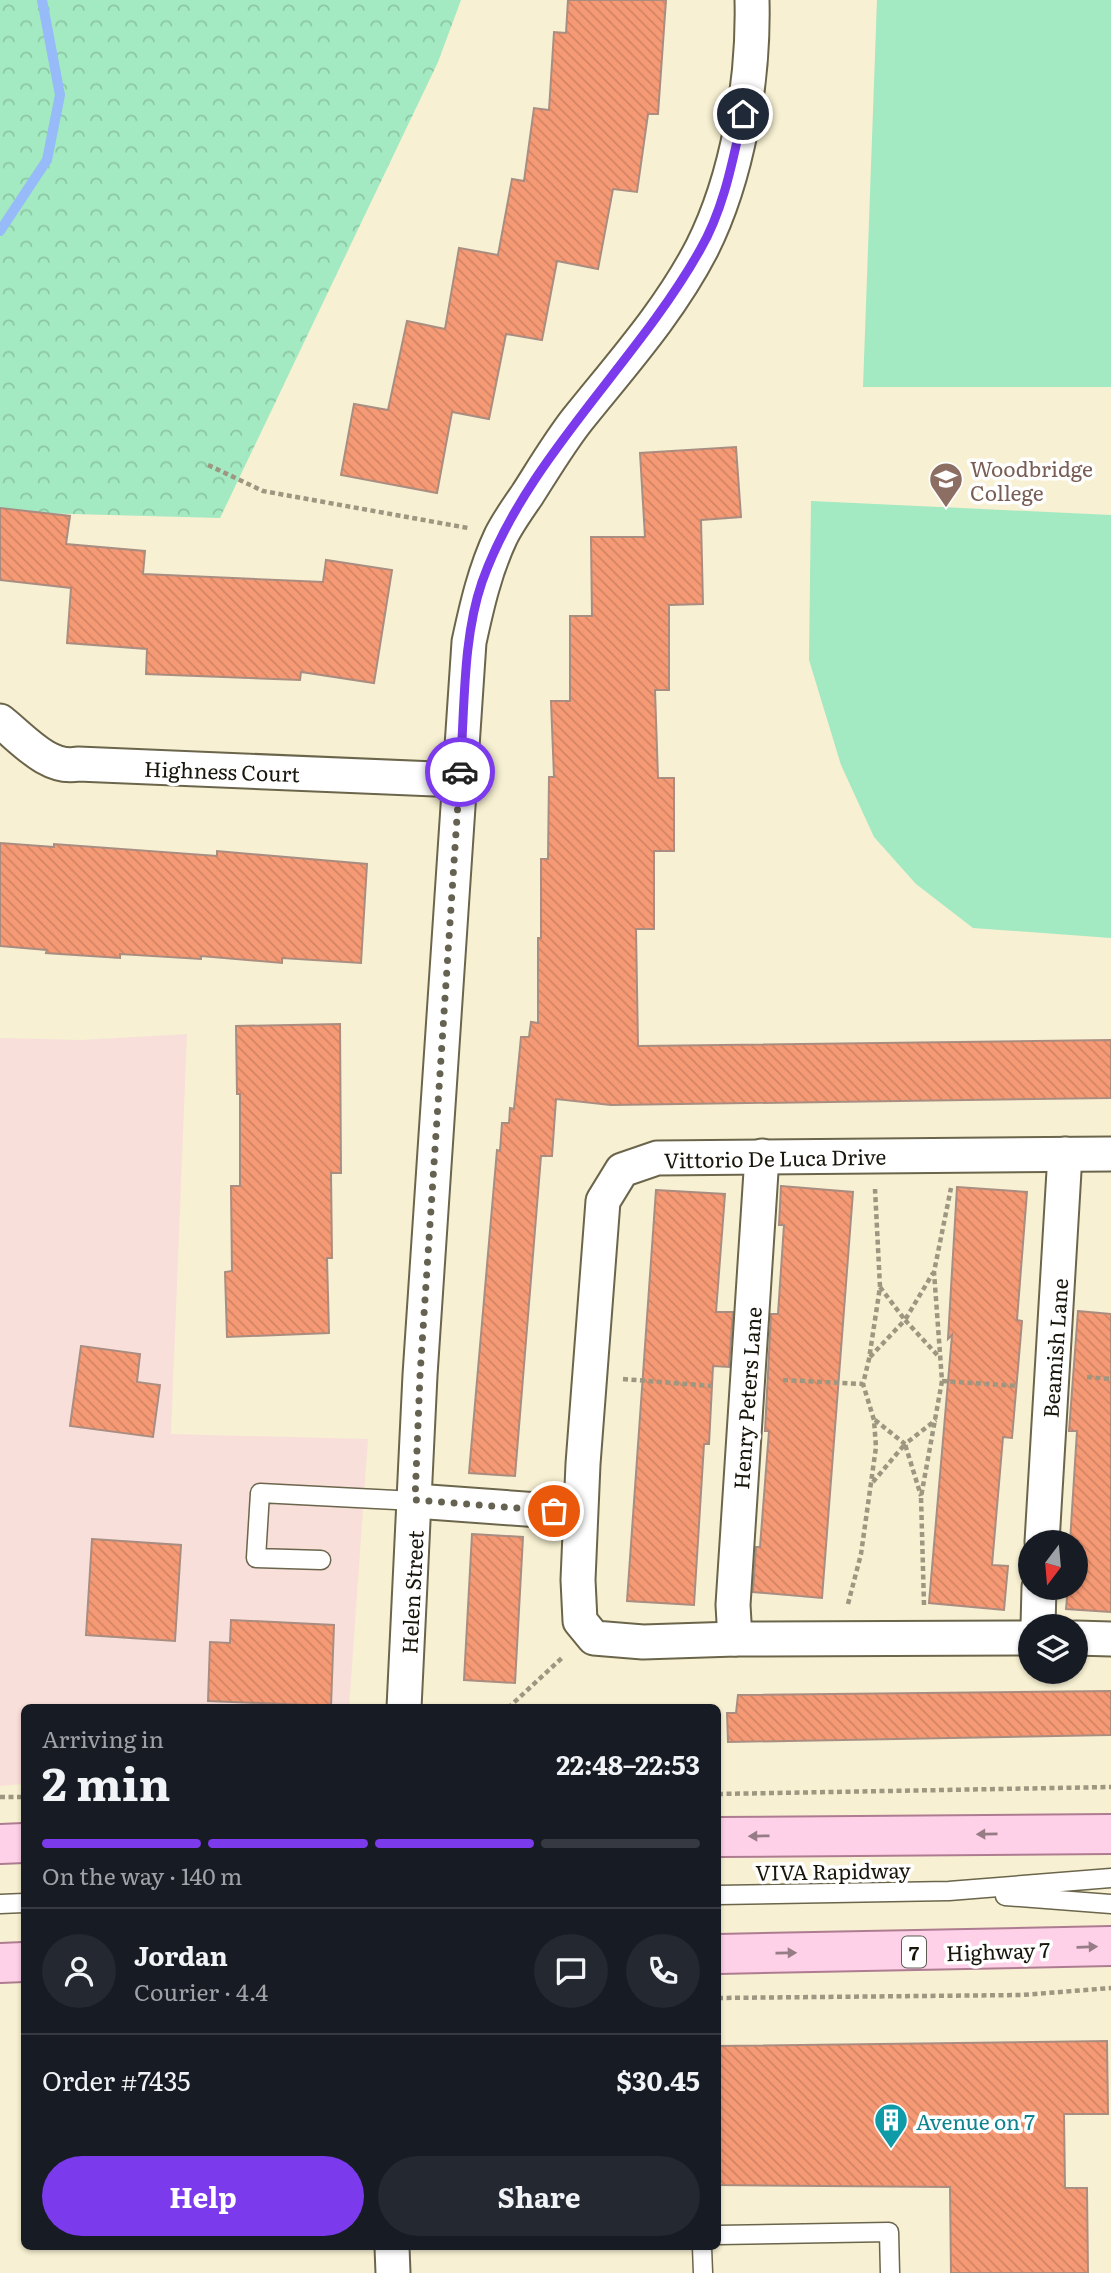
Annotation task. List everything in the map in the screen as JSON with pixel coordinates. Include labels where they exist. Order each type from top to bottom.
[{"type":"main road","points":[[721,1837],[1111,1834]]},
{"type":"main road","points":[[0,1844],[21,1843]]},
{"type":"main road","name":"Highway 7","points":[[721,1954],[1111,1946]]},
{"type":"main road","points":[[0,1963],[21,1962]]},
{"type":"street","name":"Helen Street","points":[[404,1704],[420,1375],[469,642],[481,584],[502,534],[576,422],[668,304],[702,247],[727,182],[743,114],[753,44],[752,0]]},
{"type":"street","name":"Highness Court","points":[[0,722],[51,762],[66,766],[78,764],[459,780]]},
{"type":"street","name":"Beamish Lane","points":[[1043,1530],[1065,1154]]},
{"type":"street","name":"Vittorio De Luca Drive","points":[[1018,1638],[643,1642],[594,1638],[580,1621],[578,1580],[580,1513],[603,1200],[622,1170],[657,1158],[1111,1154]]},
{"type":"street","name":"Henry Peters Lane","points":[[735,1639],[733,1605],[762,1156]]},
{"type":"street","points":[[415,1500],[580,1513]]},
{"type":"street","points":[[1088,1638],[1111,1639]]},
{"type":"street","points":[[392,2250],[393,2273]]},
{"type":"lane","points":[[321,1560],[256,1558],[260,1493],[415,1500]]},
{"type":"lane","name":"VIVA Rapidway","points":[[721,1895],[949,1891],[1111,1878]]},
{"type":"lane","name":"VIVA Rapidway","points":[[949,1891],[1111,1904]]},
{"type":"lane","points":[[0,1903],[21,1903]]},
{"type":"lane","points":[[721,2235],[889,2232],[890,2273]]},
{"type":"lane","points":[[702,2250],[703,2273]]},
{"type":"path","points":[[208,465],[263,491],[502,534]]},
{"type":"path","points":[[924,1609],[921,1497],[942,1381],[934,1272],[952,1185]]},
{"type":"path","points":[[848,1606],[862,1554],[876,1447],[874,1420],[863,1384],[880,1287],[875,1187]]},
{"type":"path","points":[[869,1359],[905,1320],[934,1272]]},
{"type":"path","points":[[880,1287],[905,1320],[941,1358]]},
{"type":"path","points":[[1085,1377],[1111,1379]]},
{"type":"path","points":[[624,1379],[714,1386]]},
{"type":"path","points":[[781,1380],[863,1384]]},
{"type":"path","points":[[942,1381],[1020,1386]]},
{"type":"path","points":[[874,1420],[905,1444],[921,1497]]},
{"type":"path","points":[[872,1483],[905,1444],[936,1420]]},
{"type":"path","points":[[512,1704],[567,1653]]},
{"type":"path","points":[[721,1794],[1111,1787]]},
{"type":"path","points":[[0,1797],[21,1797]]},
{"type":"path","points":[[721,1998],[1022,1995],[1111,1988]]},
{"type":"shaded area","points":[[187,1034],[171,1434],[368,1439],[349,1704],[21,1704],[21,1784],[0,1786],[0,1038],[81,1040]]},
{"type":"green space","points":[[0,0],[461,0],[438,62],[220,518],[0,512]]},
{"type":"green space","points":[[877,0],[1111,0],[1111,387],[863,387]]},
{"type":"green space","points":[[811,501],[1111,515],[1111,938],[973,928],[916,884],[874,837],[841,765],[809,660]]},
{"type":"building","points":[[568,0],[666,0],[658,114],[648,114],[637,192],[613,189],[598,269],[557,261],[542,340],[506,334],[489,419],[452,412],[437,493],[341,475],[354,404],[388,410],[407,321],[445,329],[459,248],[498,255],[512,179],[524,181],[534,108],[549,110],[554,32],[566,33]]},
{"type":"building","points":[[736,447],[741,517],[701,520],[703,604],[669,605],[669,690],[655,690],[658,778],[674,778],[674,851],[654,851],[654,929],[636,929],[638,1046],[1111,1040],[1111,1098],[611,1105],[556,1099],[552,1156],[541,1156],[515,1476],[469,1473],[497,1150],[500,1151],[502,1123],[509,1123],[510,1108],[514,1109],[521,1037],[529,1037],[531,1022],[538,1023],[541,859],[548,859],[549,777],[554,777],[551,701],[570,701],[570,616],[592,616],[591,537],[645,537],[640,453]]},
{"type":"building","points":[[0,508],[70,516],[66,544],[145,551],[143,574],[323,582],[326,560],[392,570],[374,683],[301,672],[300,680],[146,674],[147,649],[67,643],[71,588],[0,580]]},
{"type":"building","points":[[0,843],[54,847],[54,844],[217,856],[217,851],[367,864],[361,963],[282,958],[282,963],[201,956],[201,959],[120,954],[120,958],[46,953],[47,950],[0,946]]},
{"type":"building","points":[[340,1024],[341,1173],[331,1173],[332,1258],[327,1258],[329,1333],[227,1337],[225,1272],[232,1271],[231,1186],[240,1186],[240,1094],[237,1094],[236,1026]]},
{"type":"building","points":[[781,1186],[853,1192],[822,1598],[753,1592],[756,1547],[760,1547],[769,1431],[765,1431],[771,1314],[778,1314],[784,1225],[779,1225]]},
{"type":"building","points":[[957,1187],[1027,1192],[1017,1320],[1022,1321],[1012,1438],[1003,1437],[992,1565],[1008,1566],[1004,1610],[929,1603],[952,1335],[948,1339]]},
{"type":"building","points":[[656,1190],[725,1194],[716,1312],[733,1312],[729,1367],[713,1366],[709,1444],[704,1444],[694,1605],[627,1601]]},
{"type":"building","points":[[1078,1311],[1111,1314],[1111,1612],[1066,1609],[1067,1600],[1088,1600],[1088,1530],[1071,1530],[1077,1431],[1069,1431]]},
{"type":"building","points":[[81,1346],[140,1354],[137,1382],[160,1385],[153,1437],[70,1426]]},
{"type":"building","points":[[472,1534],[523,1537],[515,1683],[464,1680]]},
{"type":"building","points":[[92,1539],[181,1545],[175,1641],[86,1635]]},
{"type":"building","points":[[231,1620],[334,1625],[331,1704],[208,1701],[210,1642],[230,1643]]},
{"type":"building","points":[[1111,1691],[1111,1735],[728,1742],[727,1713],[736,1713],[738,1695]]},
{"type":"building","name":"Avenue on 7","points":[[1107,2041],[1108,2114],[1064,2114],[1065,2188],[1087,2188],[1088,2273],[951,2273],[950,2187],[721,2185],[721,2046]]},
{"type":"waterway","points":[[0,231],[47,160],[60,95],[42,0]]},
{"type":"way so far","points":[[460,772],[420,1375],[415,1500],[554,1511]]},
{"type":"place","name":"Woodbridge College","points":[[946,509]]},
{"type":"place","name":"Avenue on 7","points":[[891,2150]]},
{"type":"route","points":[[460,772],[469,642],[481,584],[502,534],[576,422],[668,304],[702,247],[727,182],[743,114]]}]
